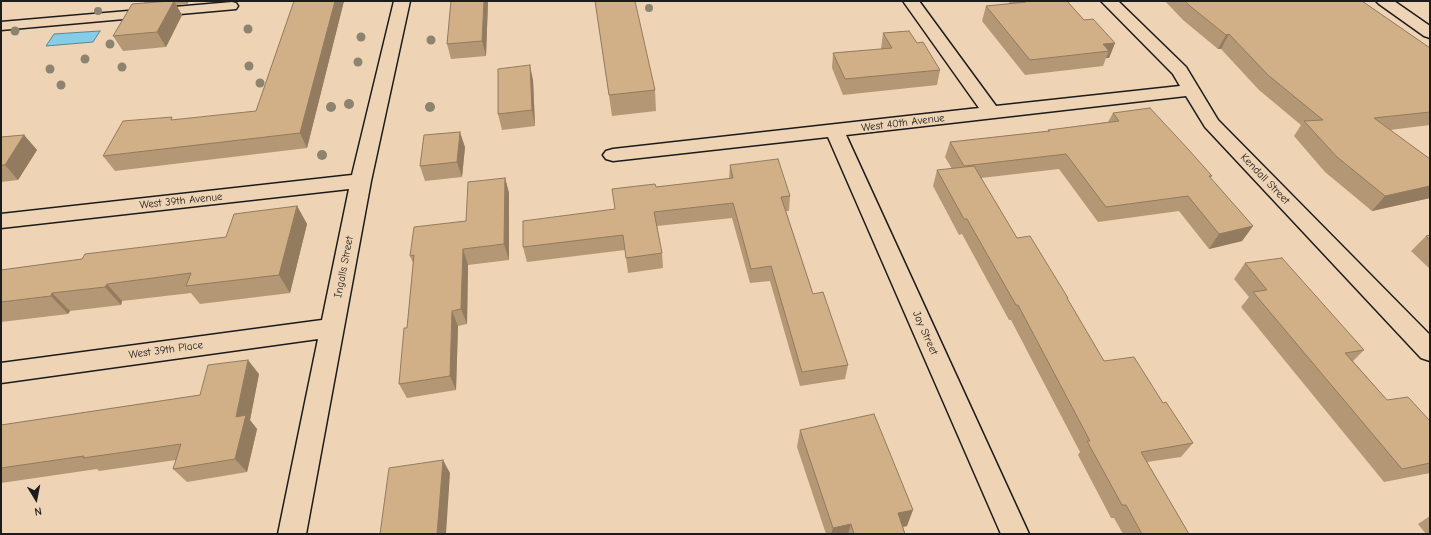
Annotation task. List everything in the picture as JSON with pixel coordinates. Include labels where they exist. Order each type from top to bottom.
[{"type":"street","name":"Ingalls Street","points":[[292,534],[361,181],[402,1]]},
{"type":"street","points":[[911,1],[992,113]]},
{"type":"street","name":"Kendall Street","points":[[1109,1],[1180,72],[1211,123],[1430,352]]},
{"type":"street","points":[[1384,1],[1430,33]]},
{"type":"street","name":"West 40th Avenue","points":[[613,155],[1192,90]]},
{"type":"street","name":"Jay Street","points":[[834,131],[1015,534]]},
{"type":"street","name":"West 39th Avenue","points":[[1,222],[361,181]]},
{"type":"street","name":"West 39th Place","points":[[1,373],[332,328]]},
{"type":"lane","points":[[1,26],[232,6]]},
{"type":"water","points":[[100,31],[93,42],[46,46],[54,34]]},
{"type":"building","points":[[174,1],[157,32],[113,36],[132,4]]},
{"type":"building","points":[[294,1],[335,1],[300,133],[103,156],[123,121],[172,117],[171,120],[256,111]]},
{"type":"building","points":[[451,1],[484,1],[482,41],[447,44]]},
{"type":"building","points":[[595,1],[635,1],[655,90],[609,95]]},
{"type":"building","points":[[1025,1],[1067,1],[1084,20],[1093,19],[1115,43],[1103,44],[1109,51],[1030,60],[986,6],[1026,2]]},
{"type":"building","points":[[1185,1],[1362,1],[1430,48],[1430,112],[1374,118],[1430,159],[1430,186],[1385,196],[1337,157],[1304,121],[1323,120],[1268,75],[1229,34],[1226,35]]},
{"type":"building","points":[[909,31],[917,43],[923,42],[940,70],[845,79],[833,53],[892,48],[883,33]]},
{"type":"building","points":[[530,65],[532,110],[498,114],[498,69]]},
{"type":"building","points":[[1150,108],[1212,176],[1209,176],[1253,226],[1219,234],[1188,196],[1106,207],[1066,154],[964,166],[950,142],[1050,131],[1048,130],[1119,121],[1113,113]]},
{"type":"building","points":[[460,132],[457,162],[420,166],[424,135]]},
{"type":"building","points":[[24,135],[5,165],[1,165],[1,137]]},
{"type":"building","points":[[778,159],[790,196],[781,197],[813,294],[823,292],[848,365],[802,372],[771,266],[751,269],[733,203],[654,212],[662,253],[626,258],[623,235],[523,247],[523,221],[615,209],[612,189],[655,184],[656,187],[733,178],[730,165]]},
{"type":"building","points":[[974,166],[1017,238],[1030,236],[1104,361],[1134,357],[1163,403],[1166,402],[1193,443],[1141,452],[1189,534],[1142,534],[1126,505],[1122,505],[1087,441],[1090,441],[1018,305],[1016,305],[967,219],[964,219],[937,170]]},
{"type":"building","points":[[505,178],[504,244],[463,249],[461,309],[452,311],[450,376],[399,384],[404,328],[407,328],[414,255],[410,256],[414,227],[466,221],[468,182]]},
{"type":"building","points":[[297,206],[279,275],[186,286],[191,273],[107,284],[105,287],[52,293],[51,296],[1,302],[1,270],[82,259],[85,254],[226,237],[234,214]]},
{"type":"building","points":[[1282,258],[1364,350],[1345,353],[1387,400],[1408,397],[1430,421],[1430,463],[1402,469],[1253,292],[1267,290],[1245,263]]},
{"type":"building","points":[[248,360],[236,417],[246,415],[235,459],[173,469],[181,444],[1,468],[1,425],[200,395],[208,365]]},
{"type":"building","points":[[874,414],[913,510],[898,513],[905,534],[854,534],[851,524],[833,528],[800,430]]},
{"type":"building","points":[[443,460],[437,534],[380,534],[389,468]]}]
